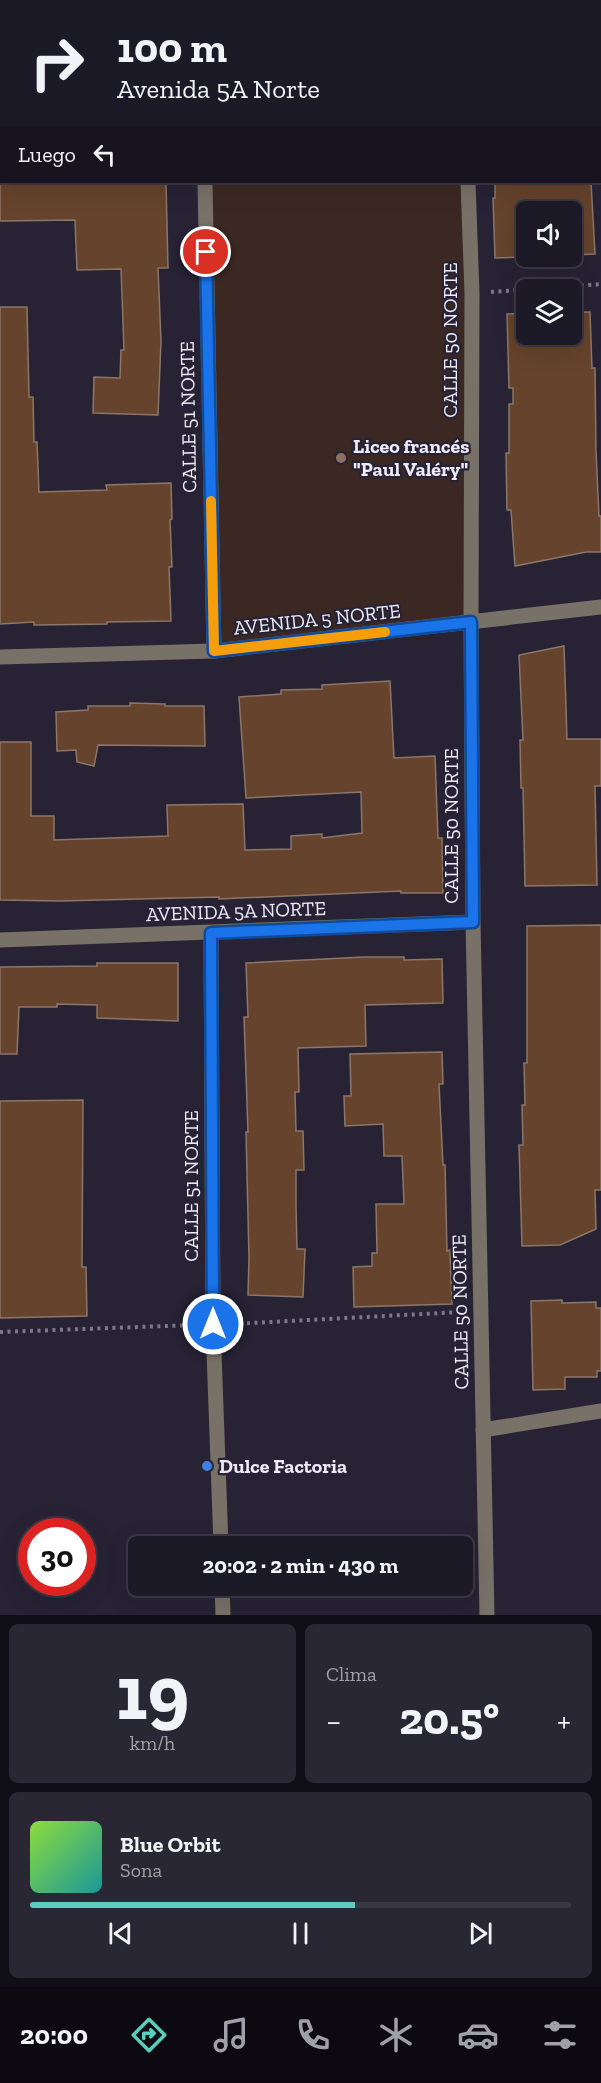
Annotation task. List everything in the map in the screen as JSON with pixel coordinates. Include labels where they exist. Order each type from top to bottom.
[{"type":"street","name":"CALLE 51 NORTE","points":[[205,183],[214,651]]},
{"type":"street","name":"CALLE 50 NORTE","points":[[468,183],[472,293],[473,922],[487,1615]]},
{"type":"street","name":"AVENIDA 5 NORTE","points":[[0,657],[214,651],[601,606]]},
{"type":"street","name":"AVENIDA 5A NORTE","points":[[0,940],[473,922]]},
{"type":"street","name":"CALLE 51 NORTE","points":[[211,933],[213,1324],[220,1536]]},
{"type":"street","points":[[483,1430],[601,1411]]},
{"type":"street","points":[[222,1596],[223,1615]]},
{"type":"path","points":[[472,293],[601,284]]},
{"type":"path","points":[[0,1332],[482,1311]]},
{"type":"shaded area","name":"Liceo francés \"Paul Valéry\"","points":[[205,183],[468,183],[471,623],[214,651]]},
{"type":"building","points":[[0,183],[166,183],[168,268],[158,268],[161,341],[158,415],[93,413],[94,377],[120,378],[121,350],[124,350],[121,269],[77,270],[75,220],[0,221]]},
{"type":"building","points":[[495,183],[591,183],[595,254],[582,255],[582,201],[516,201],[516,257],[495,258],[493,198],[495,198]]},
{"type":"building","points":[[0,307],[27,307],[29,397],[33,397],[34,442],[37,442],[39,492],[107,490],[106,485],[171,483],[172,567],[169,567],[171,621],[107,622],[107,624],[34,625],[34,622],[0,624]]},
{"type":"building","points":[[582,312],[590,312],[592,368],[595,368],[601,552],[586,552],[515,566],[511,510],[507,510],[506,453],[509,453],[509,404],[513,404],[513,388],[509,388],[507,314],[516,314],[516,345],[582,345]]},
{"type":"building","points":[[564,646],[567,739],[601,739],[601,786],[595,786],[597,885],[525,886],[519,655]]},
{"type":"building","points":[[390,681],[394,758],[435,756],[438,838],[442,838],[443,893],[401,893],[401,891],[219,899],[219,897],[60,901],[0,900],[0,742],[31,742],[31,816],[54,816],[54,840],[168,836],[167,805],[243,804],[245,850],[291,849],[291,836],[322,834],[322,838],[362,833],[361,792],[246,798],[239,697],[281,694],[281,690],[322,689],[322,685]]},
{"type":"building","points":[[130,703],[204,706],[205,746],[98,745],[94,766],[77,762],[76,750],[57,751],[56,712],[88,710],[88,706],[130,706]]},
{"type":"building","points":[[601,925],[601,1190],[595,1190],[596,1229],[560,1245],[522,1246],[519,1145],[523,1145],[524,1063],[527,1063],[527,926]]},
{"type":"building","points":[[404,957],[404,960],[442,959],[443,1003],[365,1005],[366,1046],[298,1048],[299,1092],[295,1092],[296,1131],[303,1131],[304,1170],[296,1170],[296,1205],[297,1249],[305,1249],[303,1297],[248,1295],[246,1132],[248,1132],[244,1017],[248,1017],[246,963]]},
{"type":"building","points":[[97,963],[178,963],[178,1021],[97,1018],[97,1005],[57,1004],[57,1007],[19,1007],[17,1054],[0,1054],[0,967],[97,966]]},
{"type":"building","points":[[442,1052],[443,1084],[439,1084],[443,1165],[445,1165],[447,1251],[450,1250],[452,1304],[354,1307],[353,1267],[372,1266],[372,1253],[377,1253],[376,1204],[404,1204],[402,1156],[384,1156],[383,1124],[345,1126],[344,1096],[351,1096],[350,1054]]},
{"type":"building","points":[[83,1100],[82,1267],[86,1267],[87,1316],[0,1318],[0,1101]]},
{"type":"building","points":[[562,1300],[562,1303],[596,1302],[596,1308],[601,1308],[601,1371],[597,1371],[597,1377],[565,1377],[565,1389],[533,1390],[531,1301]]},
{"type":"slow traffic","points":[[211,501],[214,651],[385,632]]},
{"type":"place","name":"Liceo francés \"Paul Valéry\"","points":[[341,458]]},
{"type":"place","name":"Dulce Factoria","points":[[207,1466]]},
{"type":"route","points":[[206,252],[214,651],[471,622],[473,922],[211,933],[213,1324]]}]
